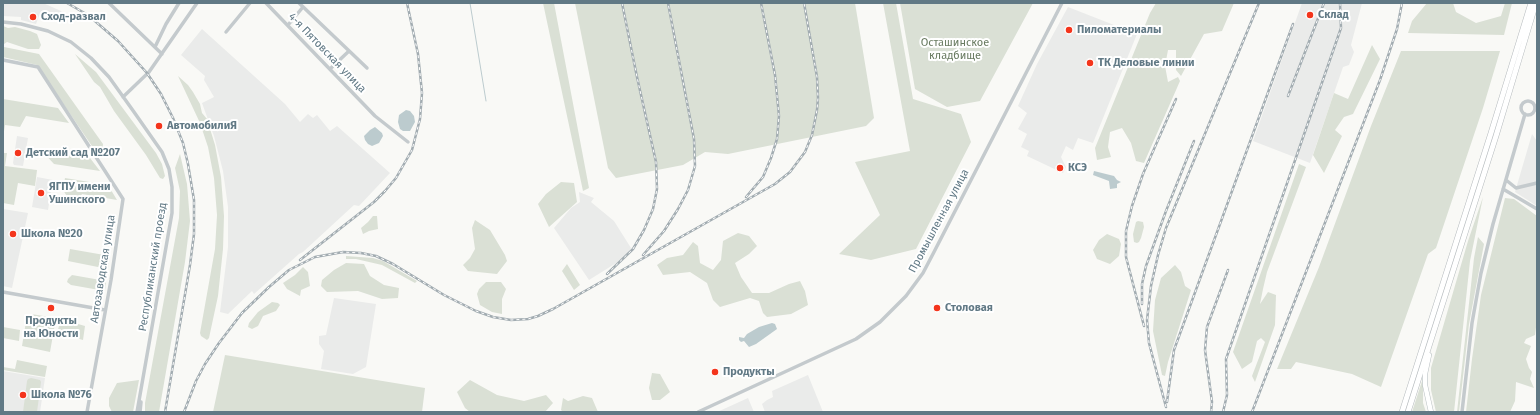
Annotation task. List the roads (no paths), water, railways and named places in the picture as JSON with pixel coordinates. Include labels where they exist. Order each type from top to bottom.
[{"type":"highway","points":[[1402,412],[1531,3]]},
{"type":"highway","points":[[1408,412],[1536,3]]},
{"type":"main road","points":[[1431,412],[1425,385],[1427,359],[1452,283],[1461,244]]},
{"type":"street","points":[[109,3],[162,54]]},
{"type":"street","points":[[155,47],[166,24],[179,3]]},
{"type":"street","points":[[123,97],[149,72],[197,3]]},
{"type":"street","points":[[226,32],[250,3]]},
{"type":"street","name":"4-я Пятовская улица","points":[[266,3],[375,116],[408,142]]},
{"type":"street","points":[[270,6],[273,3]]},
{"type":"street","points":[[299,3],[366,68]]},
{"type":"street","name":"Промышленная улица","points":[[698,412],[846,344],[864,334],[880,322],[906,296],[923,273],[1062,3]]},
{"type":"street","points":[[288,25],[303,7]]},
{"type":"street","name":"Республиканский проезд","points":[[3,22],[21,24],[48,31],[71,42],[100,67],[123,97],[166,160],[172,178],[172,212],[137,412]]},
{"type":"street","points":[[330,69],[349,51]]},
{"type":"street","name":"Автозаводская улица","points":[[3,60],[38,67],[123,199],[87,412]]},
{"type":"street","points":[[1530,101],[1536,105],[1534,112],[1530,115],[1525,114],[1521,109],[1524,103],[1530,101]]},
{"type":"street","points":[[1462,412],[1472,323],[1481,273],[1493,224],[1525,114]]},
{"type":"street","points":[[1506,180],[1516,188],[1537,183]]},
{"type":"street","points":[[1503,189],[1537,209]]},
{"type":"street","points":[[1533,206],[1537,203]]},
{"type":"street","points":[[3,292],[105,310]]},
{"type":"street","name":"Республиканский проезд","points":[[140,412],[142,385]]},
{"type":"waterway","points":[[470,3],[486,101]]},
{"type":"railway","points":[[67,3],[88,15],[118,41],[147,73],[161,94],[183,143],[194,200],[194,234],[165,412]]},
{"type":"railway","points":[[300,260],[374,202],[396,178],[412,150],[420,119],[422,93],[418,54],[407,3]]},
{"type":"railway","points":[[607,274],[633,249],[644,230],[653,209],[657,189],[656,162],[622,3]]},
{"type":"railway","points":[[643,255],[664,231],[678,209],[688,190],[695,166],[694,139],[668,3]]},
{"type":"railway","points":[[746,197],[763,177],[771,158],[777,139],[779,116],[775,75],[761,3]]},
{"type":"railway","points":[[184,412],[196,381],[205,364],[242,313],[289,270],[315,257],[343,252],[376,256],[393,264],[444,295],[476,311],[493,317],[511,320],[528,319],[553,309],[775,184],[790,172],[805,152],[812,135],[817,110],[817,77],[804,3]]},
{"type":"railway","points":[[1166,407],[1149,343],[1147,320],[1151,286],[1158,255],[1166,228],[1259,3]]},
{"type":"railway","points":[[1288,96],[1324,3]]},
{"type":"railway","points":[[1223,412],[1227,395],[1226,359],[1341,28],[1340,3]]},
{"type":"railway","points":[[1252,412],[1380,80],[1397,29],[1402,3]]},
{"type":"railway","points":[[1167,402],[1174,350],[1293,24]]},
{"type":"railway","points":[[1144,326],[1126,257],[1126,231],[1132,206],[1143,174],[1176,99]]},
{"type":"railway","points":[[1142,304],[1142,284],[1146,266],[1194,141]]},
{"type":"railway","points":[[1211,412],[1212,402],[1205,350],[1207,327],[1228,270]]},
{"type":"place","name":"Склад","points":[[1310,15]]},
{"type":"place","name":"Сход-развал","points":[[33,17]]},
{"type":"place","name":"Пиломатериалы","points":[[1069,30]]},
{"type":"place","name":"ТК Деловые линии","points":[[1090,63]]},
{"type":"place","name":"АвтомобилиЯ","points":[[159,126]]},
{"type":"place","name":"Детский сад №207","points":[[18,153]]},
{"type":"place","name":"КСЭ","points":[[1060,168]]},
{"type":"place","name":"ЯГПУ имени Ушинского","points":[[41,193]]},
{"type":"place","name":"Школа №20","points":[[13,234]]},
{"type":"place","name":"Продукты на Юности","points":[[51,308]]},
{"type":"place","name":"Столовая","points":[[937,308]]},
{"type":"place","name":"Продукты","points":[[715,372]]},
{"type":"place","name":"Школа №76","points":[[23,395]]},
{"type":"park label","name":"Осташинское кладбище","points":[[955,49]]}]
